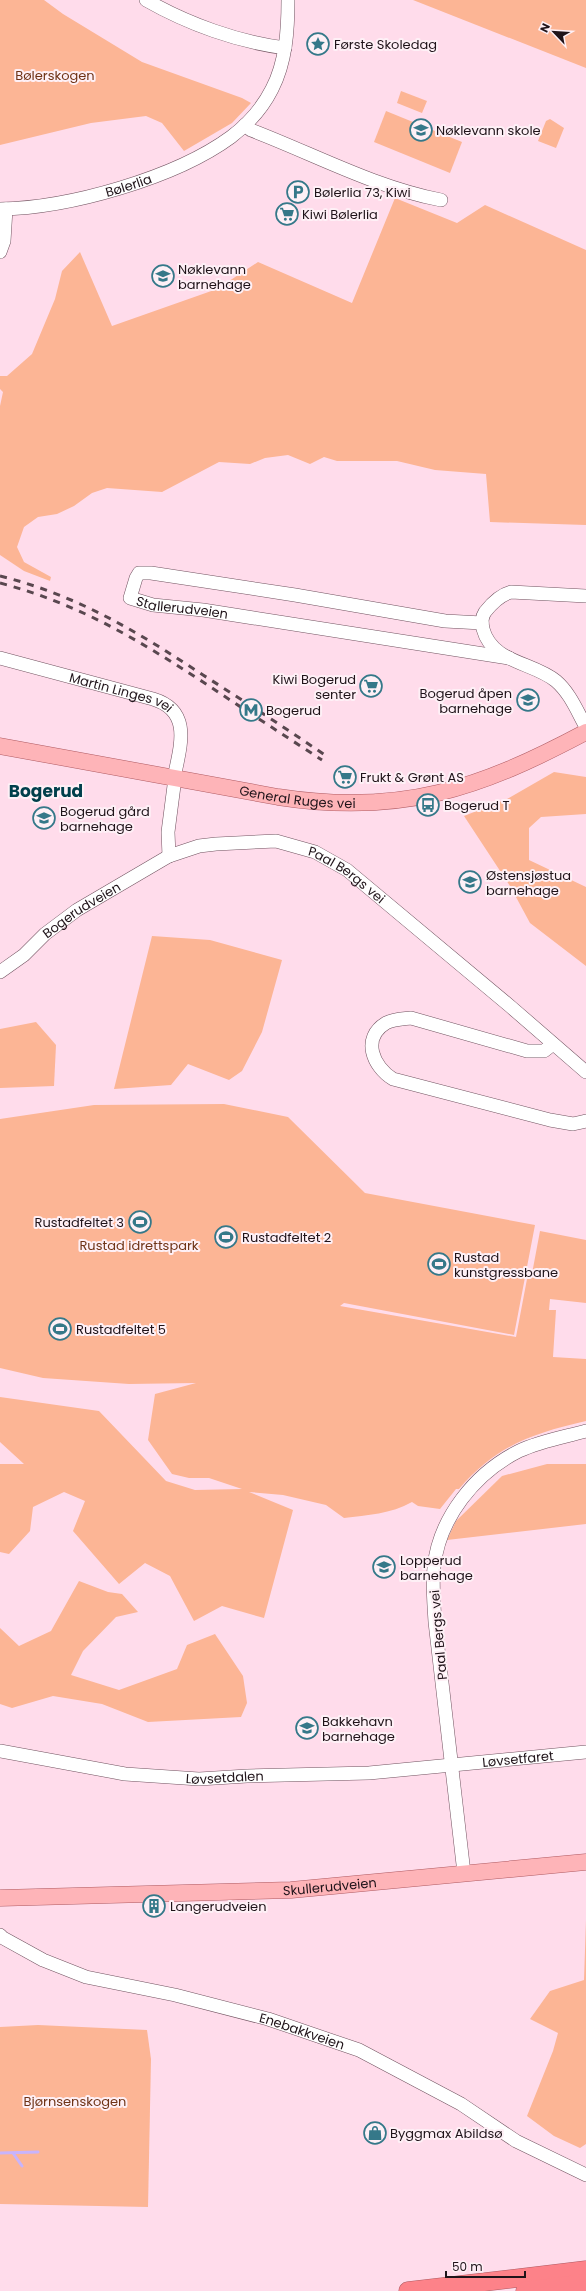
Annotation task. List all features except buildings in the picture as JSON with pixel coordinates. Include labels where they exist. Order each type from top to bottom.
[{"type":"highway","points":[[408,2291],[586,2270]]},
{"type":"highway","points":[[525,2291],[586,2284]]},
{"type":"main road","name":"General Ruges vei","points":[[0,746],[316,802],[358,804],[390,802],[435,795],[483,781],[586,732]]},
{"type":"main road","name":"Skullerudveien","points":[[0,1898],[284,1890],[586,1862]]},
{"type":"street","points":[[146,0],[213,30],[260,44],[284,48]]},
{"type":"street","name":"Bølerlia","points":[[3,209],[19,209],[48,204],[96,194],[127,185],[173,168],[210,150],[231,137],[245,125],[272,90],[280,70],[284,48],[288,0]]},
{"type":"street","points":[[245,125],[251,130],[370,180],[413,194],[441,200]]},
{"type":"street","points":[[0,252],[4,241],[3,209]]},
{"type":"street","name":"Stallerudveien","points":[[509,658],[493,647],[484,632],[482,623],[445,621],[295,595],[151,573],[139,573],[130,598],[153,605],[203,610],[509,658],[538,669],[555,680],[568,695],[586,727]]},
{"type":"street","points":[[482,623],[483,616],[492,603],[504,594],[511,592],[586,596]]},
{"type":"street","name":"Martin Linges vei","points":[[0,658],[153,699],[168,706],[179,720],[181,730],[175,778]]},
{"type":"street","points":[[169,856],[168,832],[175,778]]},
{"type":"street","name":"Paal Bergs vei","points":[[169,856],[199,846],[276,841],[303,847],[329,859],[374,891],[586,1072]]},
{"type":"street","name":"Bogerudveien","points":[[0,972],[24,955],[45,934],[77,910],[169,856]]},
{"type":"street","points":[[553,1044],[544,1051],[527,1051],[411,1018],[395,1020],[381,1027],[372,1042],[372,1050],[378,1067],[394,1079],[550,1120],[572,1124],[586,1121]]},
{"type":"street","name":"Paal Bergs vei","points":[[464,1874],[434,1608],[434,1566],[441,1536],[454,1510],[472,1487],[494,1466],[531,1446],[586,1431]]},
{"type":"street","name":"Løvsetdalen","points":[[0,1751],[125,1774],[199,1779],[247,1776],[353,1774],[451,1766]]},
{"type":"street","name":"Løvsetfaret","points":[[451,1766],[586,1752]]},
{"type":"street","name":"Enebakkveien","points":[[0,1935],[43,1960],[86,1977],[175,1995],[268,2019],[359,2050],[462,2104],[521,2144],[586,2175]]},
{"type":"green space","name":"Bølerskogen","points":[[0,0],[44,0],[63,14],[142,62],[242,98],[251,103],[232,123],[184,151],[162,123],[146,116],[91,123],[0,145]]},
{"type":"green space","points":[[413,0],[586,0],[586,68]]},
{"type":"green space","points":[[401,91],[427,101],[422,113],[397,103]]},
{"type":"green space","points":[[386,111],[462,142],[450,173],[374,142]]},
{"type":"green space","points":[[550,119],[564,128],[556,148],[538,141],[546,121]]},
{"type":"green space","points":[[395,198],[457,223],[485,205],[586,250],[586,525],[490,522],[486,474],[435,470],[397,461],[337,461],[324,457],[310,464],[288,455],[265,458],[250,464],[219,462],[162,492],[107,488],[92,493],[74,506],[57,514],[38,517],[24,527],[17,547],[24,562],[51,577],[50,581],[24,571],[0,555],[0,406],[3,392],[0,389],[0,376],[7,376],[32,354],[55,299],[62,271],[80,252],[112,326],[217,289],[258,262],[352,303]]},
{"type":"green space","points":[[554,772],[586,777],[586,814],[541,817],[529,828],[529,860],[586,887],[586,966],[530,923],[510,886],[464,816],[507,799]]},
{"type":"green space","points":[[152,936],[210,940],[282,960],[262,1032],[242,1071],[229,1080],[188,1064],[171,1085],[114,1089]]},
{"type":"green space","points":[[36,1022],[56,1045],[54,1086],[0,1088],[0,1029]]},
{"type":"green space","name":"Rustad idrettspark","points":[[224,1104],[288,1117],[365,1193],[535,1225],[514,1335],[344,1303],[340,1306],[516,1337],[527,1279],[531,1279],[540,1231],[586,1240],[586,1303],[550,1299],[549,1310],[556,1310],[553,1357],[586,1359],[586,1421],[548,1431],[516,1443],[501,1452],[473,1474],[459,1489],[456,1489],[440,1509],[418,1506],[412,1502],[387,1512],[344,1518],[326,1505],[283,1495],[249,1492],[293,1510],[264,1618],[222,1606],[194,1621],[170,1576],[145,1563],[119,1584],[73,1531],[85,1501],[64,1492],[33,1507],[30,1531],[9,1554],[0,1552],[0,1464],[24,1464],[0,1442],[0,1397],[99,1411],[166,1481],[195,1490],[242,1489],[209,1478],[189,1478],[172,1474],[148,1440],[155,1394],[196,1383],[129,1384],[43,1378],[0,1368],[0,1119],[94,1105]]},
{"type":"green space","points":[[547,1464],[586,1464],[586,1524],[447,1540],[456,1521],[502,1476]]},
{"type":"green space","points":[[79,1581],[108,1592],[122,1594],[138,1612],[116,1617],[83,1651],[71,1675],[119,1690],[177,1669],[187,1645],[215,1634],[243,1676],[247,1703],[241,1717],[148,1722],[102,1704],[53,1696],[12,1708],[0,1704],[0,1628],[19,1646],[51,1631]]},
{"type":"green space","points":[[586,1920],[586,2144],[580,2148],[554,2136],[527,2116],[553,2051],[558,2033],[530,2019],[550,1991],[584,1980]]},
{"type":"green space","name":"Bjørnsenskogen","points":[[38,2025],[147,2030],[151,2059],[148,2207],[0,2204],[0,2027]]},
{"type":"waterway","points":[[0,2153],[38,2152]]},
{"type":"waterway","points":[[13,2153],[22,2166]]},
{"type":"railway","points":[[0,576],[55,593],[106,616],[179,659],[325,755]]},
{"type":"railway","points":[[0,583],[29,591],[55,601],[81,612],[130,637],[178,666],[322,760]]},
{"type":"place","name":"Første Skoledag","points":[[318,44]]},
{"type":"place","name":"Nøklevann skole","points":[[421,130]]},
{"type":"place","name":"Bølerlia 73, Kiwi","points":[[298,192]]},
{"type":"place","name":"Kiwi Bølerlia","points":[[287,214]]},
{"type":"place","name":"Nøklevann barnehage","points":[[163,276]]},
{"type":"place","name":"Kiwi Bogerud senter","points":[[371,686]]},
{"type":"place","name":"Bogerud åpen barnehage","points":[[528,700]]},
{"type":"place","name":"Bogerud","points":[[251,710]]},
{"type":"place","name":"Frukt & Grønt AS","points":[[345,777]]},
{"type":"place","name":"Bogerud T","points":[[428,805]]},
{"type":"place","name":"Bogerud gård barnehage","points":[[44,818]]},
{"type":"place","name":"Østensjøstua barnehage","points":[[470,882]]},
{"type":"place","name":"Rustadfeltet 3","points":[[140,1222]]},
{"type":"place","name":"Rustadfeltet 2","points":[[226,1237]]},
{"type":"place","name":"Rustad kunstgressbane","points":[[439,1264]]},
{"type":"place","name":"Rustadfeltet 5","points":[[60,1329]]},
{"type":"place","name":"Lopperud barnehage","points":[[384,1567]]},
{"type":"place","name":"Bakkehavn barnehage","points":[[307,1728]]},
{"type":"place","name":"Langerudveien","points":[[154,1906]]},
{"type":"place","name":"Byggmax Abildsø","points":[[375,2133]]},
{"type":"district","name":"Bogerud","points":[[46,791]]}]
